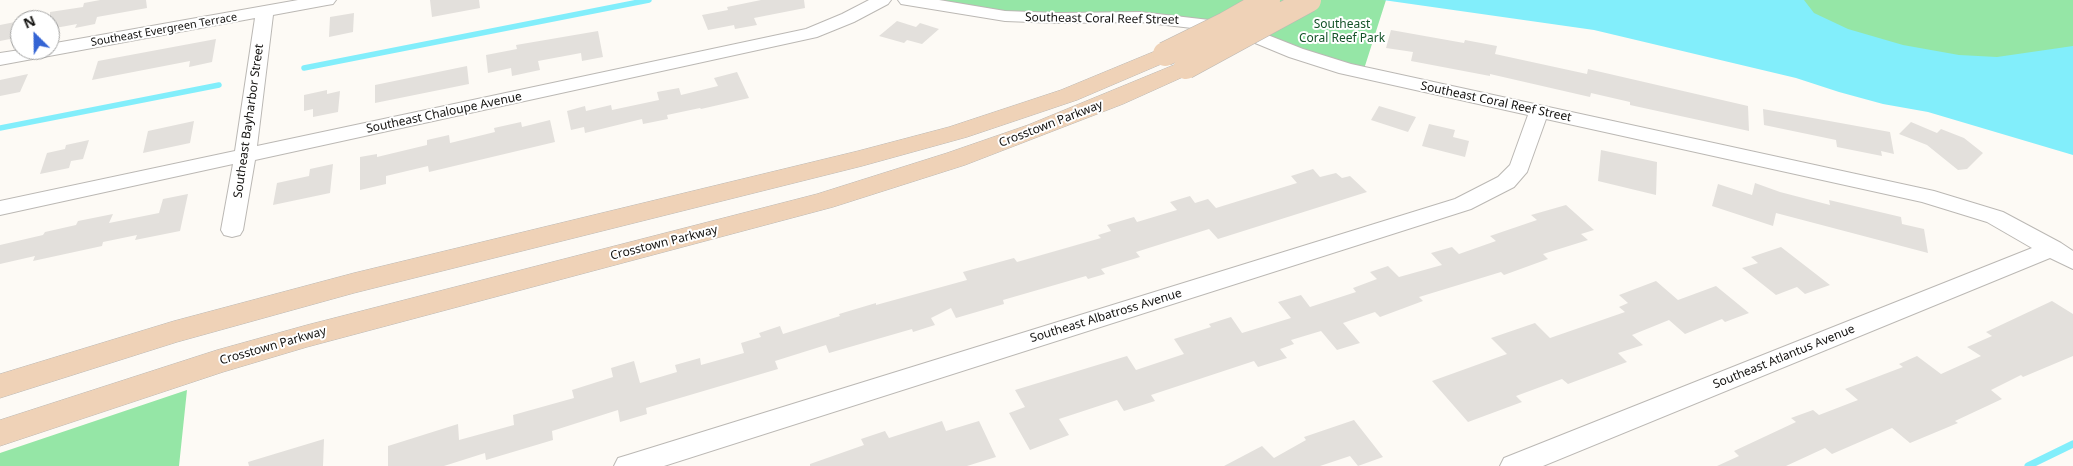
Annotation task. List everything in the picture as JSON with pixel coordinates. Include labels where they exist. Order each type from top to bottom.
[{"type":"main road","name":"Crosstown Parkway","points":[[0,433],[135,388],[307,336],[824,201],[948,162],[1115,99],[1176,61],[1226,24],[1268,0]]},
{"type":"main road","name":"Crosstown Parkway","points":[[0,386],[217,321],[354,283],[862,158],[950,134],[1176,61],[1257,30],[1309,0]]},
{"type":"main road","points":[[135,388],[170,368],[198,347],[212,332],[217,321]]},
{"type":"street","name":"Southeast Evergreen Terrace","points":[[0,59],[328,0]]},
{"type":"street","name":"Southeast Chaloupe Avenue","points":[[0,208],[811,33],[848,18],[882,0]]},
{"type":"street","name":"Southeast Coral Reef Street","points":[[907,0],[1004,16],[1058,18],[1140,17],[1205,24],[1248,34],[1303,56],[1346,69],[1926,196],[1995,217],[2063,254]]},
{"type":"street","name":"Southeast Bayharbor Street","points":[[232,230],[245,156],[265,12]]},
{"type":"street","name":"Southeast Albatross Avenue","points":[[628,466],[1463,204],[1506,182],[1520,167],[1539,111]]},
{"type":"street","name":"Southeast Atlantus Avenue","points":[[1514,466],[2063,254]]},
{"type":"green space","name":"Southeast Coral Reef Park","points":[[944,0],[1386,0],[1364,69],[1233,28],[995,11],[942,2]]},
{"type":"green space","points":[[1542,0],[2073,0],[2073,115]]},
{"type":"green space","points":[[187,390],[179,466],[0,466],[0,453]]},
{"type":"water","points":[[1383,0],[1804,0],[1814,13],[1848,29],[1903,45],[1959,55],[1997,57],[2073,46],[2073,155],[1928,112],[1883,104],[1796,78],[1594,30]]},
{"type":"building","points":[[100,0],[146,0],[147,8],[97,17],[95,24],[75,28],[77,24],[60,27],[60,10],[83,7],[84,3]]},
{"type":"building","points":[[430,0],[479,0],[480,8],[432,17]]},
{"type":"building","points":[[761,0],[804,0],[805,8],[754,18],[757,25],[735,29],[734,25],[708,30],[702,15],[728,10],[727,7]]},
{"type":"building","points":[[354,13],[353,32],[329,37],[330,17]]},
{"type":"building","points":[[897,21],[916,27],[920,23],[939,29],[922,44],[907,40],[904,43],[879,36]]},
{"type":"building","points":[[10,23],[10,39],[0,41],[0,25]]},
{"type":"building","points":[[1391,30],[1464,43],[1465,40],[1497,46],[1495,54],[1587,74],[1588,69],[1748,106],[1749,131],[1630,105],[1630,102],[1591,93],[1590,97],[1490,74],[1490,76],[1411,61],[1413,52],[1386,48]]},
{"type":"building","points":[[598,31],[603,57],[582,61],[581,53],[538,61],[540,70],[512,76],[511,68],[488,73],[486,55],[517,49],[516,45]]},
{"type":"building","points":[[216,39],[212,62],[189,67],[190,61],[92,80],[98,61]]},
{"type":"building","points":[[467,66],[469,84],[375,103],[375,85]]},
{"type":"building","points":[[737,72],[749,98],[667,115],[668,119],[643,124],[642,119],[585,133],[584,127],[571,130],[567,111],[585,106],[586,111],[611,105],[612,110],[659,100],[657,92],[679,88],[681,95],[718,86],[714,78]]},
{"type":"building","points":[[28,74],[20,92],[0,96],[0,80]]},
{"type":"building","points":[[327,90],[327,94],[340,91],[338,112],[313,117],[313,109],[304,111],[304,95]]},
{"type":"building","points":[[1379,106],[1416,117],[1408,132],[1371,120]]},
{"type":"building","points":[[1763,109],[1890,132],[1894,154],[1881,151],[1882,156],[1837,147],[1836,140],[1764,125]]},
{"type":"building","points":[[550,120],[555,142],[429,172],[428,166],[386,176],[386,184],[360,190],[360,157],[377,154],[377,157],[427,145],[427,140],[449,135],[450,143],[495,132],[494,128],[521,122],[522,127]]},
{"type":"building","points":[[194,121],[190,143],[143,153],[148,131]]},
{"type":"building","points":[[1911,122],[1937,133],[1941,129],[1964,138],[1983,153],[1967,169],[1958,170],[1927,145],[1899,134]]},
{"type":"building","points":[[1429,124],[1455,130],[1453,137],[1469,141],[1465,157],[1422,146]]},
{"type":"building","points":[[89,140],[83,159],[71,161],[69,168],[40,174],[47,153],[65,149],[66,145]]},
{"type":"building","points":[[1601,150],[1657,162],[1656,195],[1598,181]]},
{"type":"building","points":[[333,164],[330,193],[273,205],[277,183],[309,176],[310,169]]},
{"type":"building","points":[[1313,169],[1320,177],[1336,173],[1342,178],[1350,176],[1367,192],[1218,239],[1209,229],[1136,252],[1140,257],[1101,269],[1105,274],[1088,279],[1086,276],[1003,300],[1004,304],[956,318],[951,308],[931,318],[935,325],[913,332],[912,329],[829,353],[826,345],[775,361],[778,369],[646,408],[647,414],[620,422],[618,410],[552,431],[553,440],[486,460],[485,453],[444,466],[388,466],[388,446],[458,424],[459,440],[514,425],[513,415],[574,398],[572,390],[613,377],[611,368],[634,361],[640,383],[677,372],[675,365],[700,358],[701,365],[744,353],[741,343],[761,337],[759,333],[780,326],[783,334],[876,303],[876,305],[967,280],[963,272],[1014,258],[1017,262],[1101,238],[1098,235],[1111,231],[1107,225],[1134,217],[1137,222],[1177,210],[1170,202],[1190,196],[1195,203],[1208,199],[1216,208],[1297,183],[1291,176]]},
{"type":"building","points":[[1755,183],[1780,192],[1830,205],[1829,200],[1901,217],[1902,224],[1924,229],[1928,253],[1776,213],[1773,226],[1712,206],[1718,184],[1752,195]]},
{"type":"building","points":[[188,194],[180,231],[135,240],[137,235],[103,242],[102,246],[33,261],[35,256],[0,264],[0,245],[76,225],[78,221],[113,214],[109,223],[159,213],[163,199]]},
{"type":"building","points":[[1566,205],[1594,230],[1581,234],[1588,240],[1543,254],[1548,259],[1504,275],[1501,272],[1419,297],[1423,301],[1380,317],[1375,312],[1343,323],[1360,343],[1337,350],[1321,331],[1291,340],[1294,344],[1280,349],[1287,358],[1258,367],[1254,361],[1151,395],[1155,401],[1124,411],[1117,400],[1059,419],[1069,435],[1030,450],[1009,413],[1025,407],[1015,390],[1127,356],[1136,370],[1184,354],[1174,339],[1211,327],[1209,324],[1231,317],[1242,333],[1291,318],[1278,302],[1301,295],[1310,307],[1356,292],[1353,288],[1377,279],[1370,272],[1388,266],[1399,277],[1442,265],[1431,253],[1452,247],[1459,254],[1496,241],[1490,236],[1537,220],[1531,215]]},
{"type":"building","points":[[1781,247],[1830,285],[1805,294],[1797,287],[1776,295],[1742,268],[1758,263],[1751,257]]},
{"type":"building","points":[[1656,281],[1678,300],[1716,286],[1749,313],[1725,322],[1722,319],[1685,334],[1669,320],[1632,335],[1643,345],[1618,353],[1627,362],[1568,384],[1562,379],[1516,396],[1522,402],[1468,422],[1432,381],[1507,354],[1491,338],[1535,323],[1550,338],[1625,312],[1619,307],[1628,303],[1619,295]]},
{"type":"building","points":[[2052,301],[2073,314],[2073,356],[2023,377],[2021,375],[1991,390],[2002,399],[1955,421],[1958,423],[1910,443],[1892,428],[1832,454],[1825,448],[1786,466],[1717,466],[1739,456],[1734,451],[1796,422],[1791,418],[1813,410],[1819,415],[1858,400],[1845,389],[1903,367],[1899,364],[1917,356],[1941,374],[1981,356],[1967,347],[1992,336],[1986,332]]},
{"type":"building","points":[[1354,420],[1383,457],[1358,466],[1350,456],[1320,466],[1224,466],[1262,446],[1274,458],[1306,440],[1304,437]]},
{"type":"building","points":[[942,421],[946,431],[979,421],[996,457],[967,466],[810,466],[810,464],[864,445],[861,439],[885,431],[889,438]]},
{"type":"building","points":[[324,439],[323,466],[249,466],[248,462]]},
{"type":"waterway","points":[[304,68],[649,0]]},
{"type":"waterway","points":[[0,128],[219,85]]},
{"type":"waterway","points":[[2028,466],[2073,444]]}]
